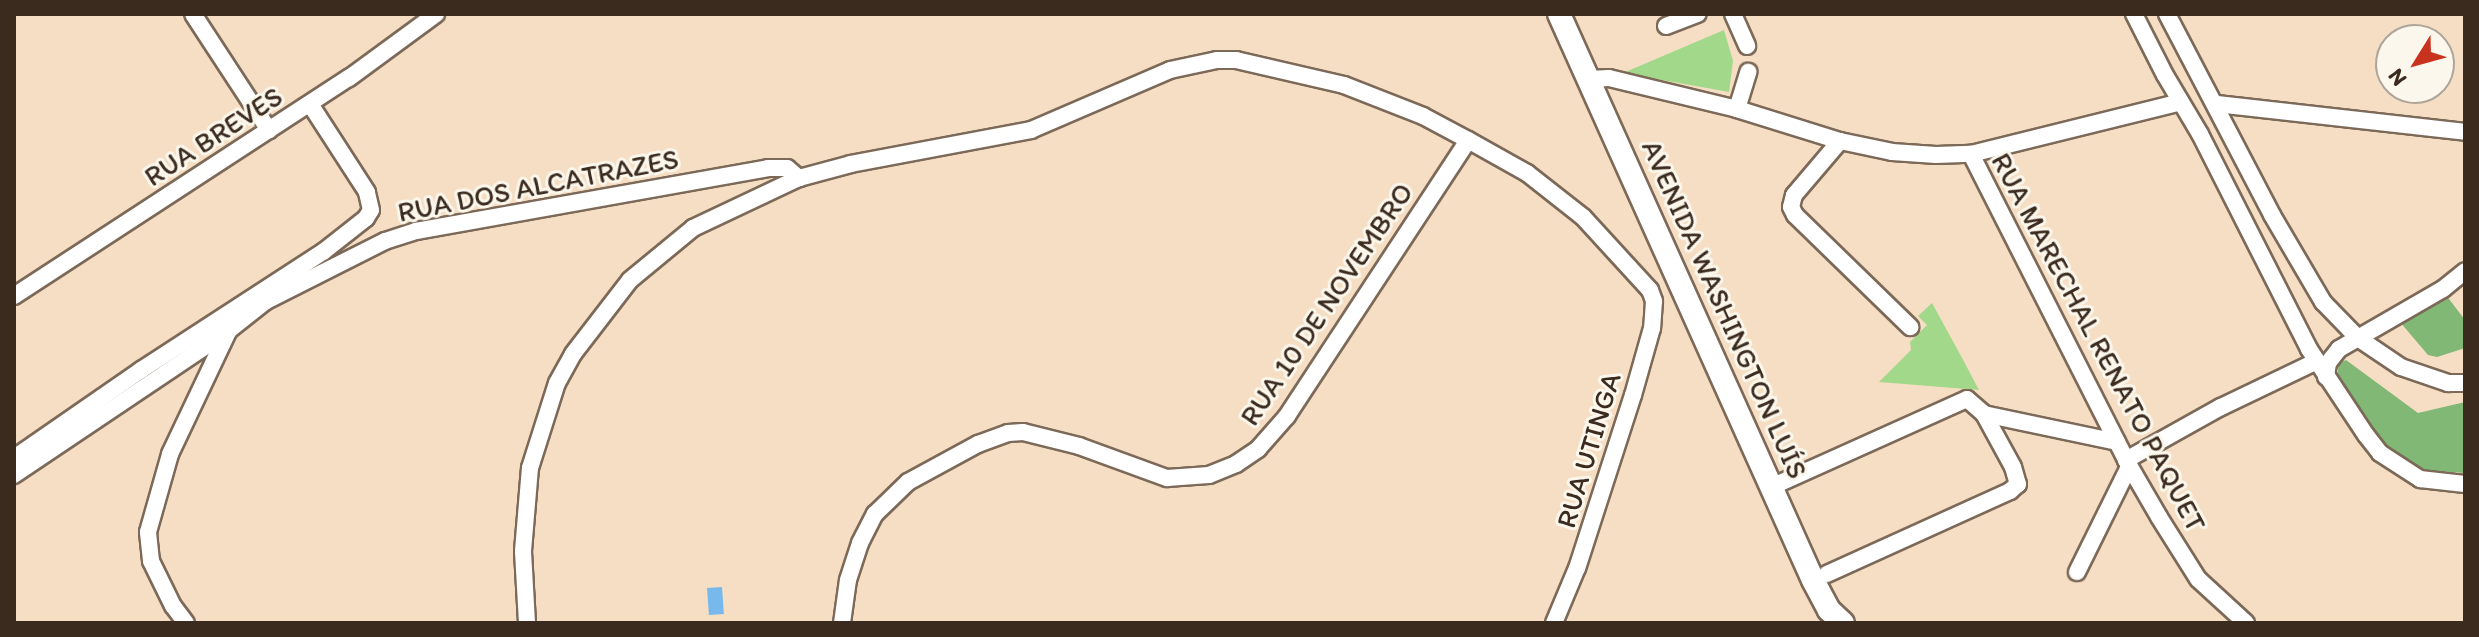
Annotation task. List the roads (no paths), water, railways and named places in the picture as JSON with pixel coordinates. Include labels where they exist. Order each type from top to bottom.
[{"type":"main road","name":"AVENIDA WASHINGTON LUÍS","points":[[1559,14],[1813,580],[1829,610],[1843,623]]},
{"type":"street","points":[[193,14],[269,130]]},
{"type":"street","name":"RUA BREVES","points":[[14,296],[310,104],[436,14]]},
{"type":"street","points":[[1666,26],[1698,14]]},
{"type":"street","points":[[1733,14],[1747,46]]},
{"type":"street","points":[[2134,14],[2326,377],[2380,453],[2398,468],[2420,479],[2465,484]]},
{"type":"street","points":[[2167,14],[2217,104],[2272,215],[2323,302],[2358,338],[2416,374],[2448,383],[2465,383]]},
{"type":"street","name":"RUA DOS ALCATRAZES","points":[[527,623],[523,551],[530,468],[557,383],[573,354],[630,280],[693,228],[799,178],[851,164],[1031,130],[1150,77],[1183,66],[1217,60],[1270,66],[1344,85],[1423,116],[1527,173],[1583,217],[1650,290]]},
{"type":"street","points":[[1737,109],[1748,72]]},
{"type":"street","points":[[1589,79],[1609,78],[1737,109],[1840,141],[1892,152],[1971,154],[2181,102]]},
{"type":"street","points":[[14,458],[141,370],[323,252],[366,218],[371,210],[367,192],[310,104]]},
{"type":"street","points":[[2217,104],[2465,132]]},
{"type":"street","name":"RUA 10 DE NOVEMBRO","points":[[842,623],[848,580],[860,543],[875,514],[908,482],[978,444],[1008,433],[1023,432],[1069,443],[1167,478],[1209,475],[1236,464],[1258,449],[1287,416],[1468,140]]},
{"type":"street","points":[[1840,141],[1794,195],[1791,207],[1795,215],[1910,327]]},
{"type":"street","name":"RUA MARECHAL RENATO PAQUET","points":[[1971,154],[2128,463],[2198,579],[2246,623]]},
{"type":"street","name":"RUA DOS ALCATRAZES","points":[[14,475],[228,331],[266,301],[361,252],[416,231],[768,168],[787,168],[799,178]]},
{"type":"street","points":[[2326,377],[2334,353],[2443,289],[2465,271]]},
{"type":"street","name":"RUA UTINGA","points":[[1554,623],[1608,478],[1648,342],[1654,314],[1650,290]]},
{"type":"street","points":[[186,623],[173,606],[151,561],[148,532],[170,454],[228,331]]},
{"type":"street","points":[[2077,572],[2128,463],[2221,407],[2317,361]]},
{"type":"street","points":[[1780,483],[1958,402],[1971,400],[1984,414],[2018,479],[2015,488],[1827,574]]},
{"type":"street","points":[[1984,414],[2117,442]]},
{"type":"water","points":[[722,587],[724,614],[709,615],[707,588]]}]
